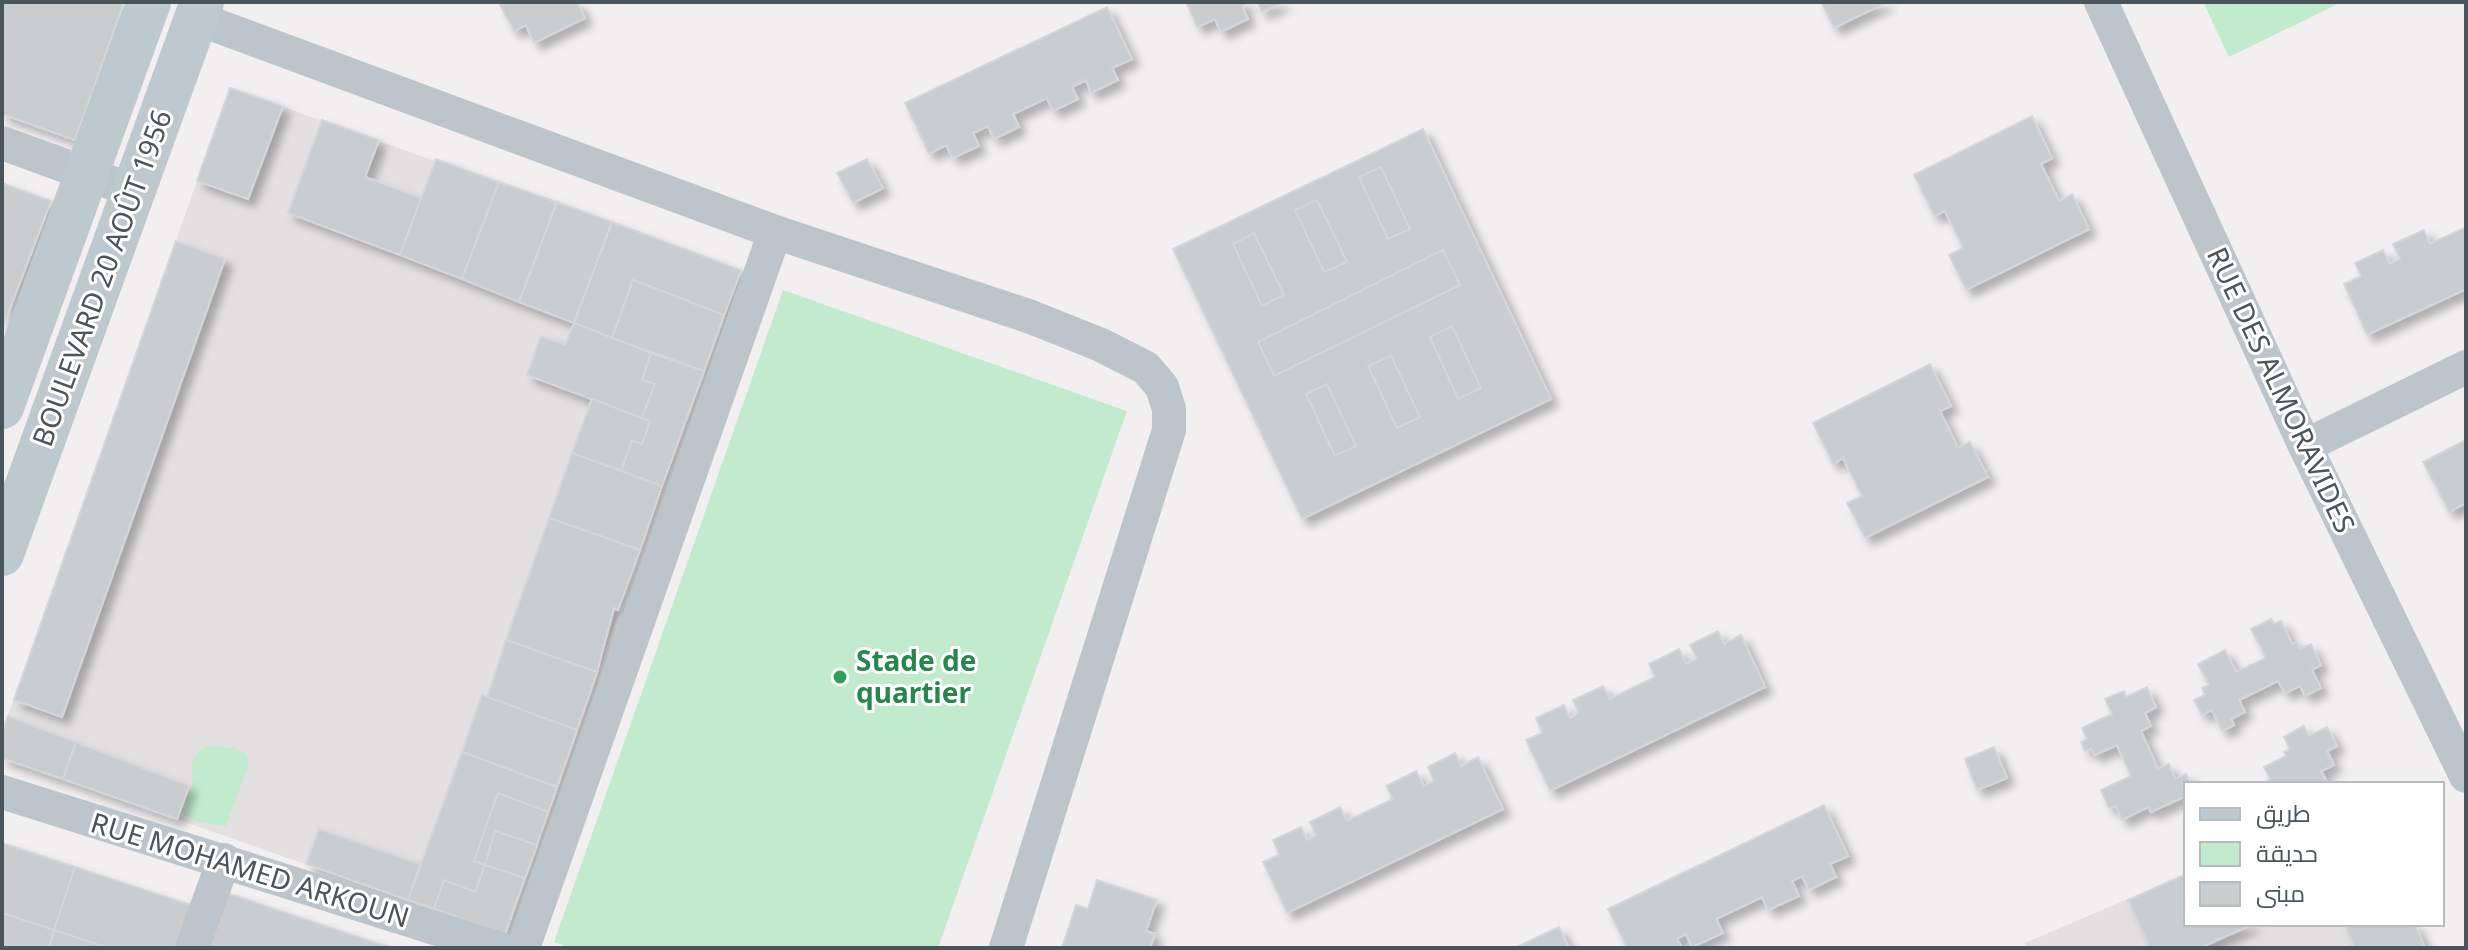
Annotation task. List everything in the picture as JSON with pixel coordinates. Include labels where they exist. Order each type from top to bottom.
[{"type":"street","name":"BOULEVARD 20 AOÛT 1956","points":[[2,407],[149,2]]},
{"type":"street","name":"RUE DES ALMORAVIDES","points":[[2101,2],[2305,446],[2466,776]]},
{"type":"street","name":"BOULEVARD 20 AOÛT 1956","points":[[2,554],[12,493],[134,191],[199,10]]},
{"type":"street","points":[[199,10],[775,232],[1031,317],[1101,345],[1146,368],[1162,387],[1169,430],[1006,948]]},
{"type":"street","points":[[2,143],[134,191]]},
{"type":"street","points":[[523,948],[775,232]]},
{"type":"street","points":[[2305,446],[2466,367]]},
{"type":"street","name":"RUE MOHAMED ARKOUN","points":[[2,792],[498,948]]},
{"type":"street","points":[[192,948],[224,860]]},
{"type":"shaded area","points":[[230,88],[741,270],[505,934],[2,758],[2,732]]},
{"type":"shaded area","points":[[2184,875],[2184,926],[2416,926],[2425,948],[2027,948],[2025,943]]},
{"type":"green space","points":[[2203,2],[2342,2],[2229,57]]},
{"type":"green space","name":"Stade de quartier","points":[[783,290],[1127,411],[938,948],[570,948],[554,942]]},
{"type":"green space","points":[[209,746],[235,748],[247,754],[248,766],[226,826],[197,822],[184,815],[191,790],[193,760]]},
{"type":"building","points":[[2,2],[124,2],[75,140],[2,114]]},
{"type":"building","points":[[506,2],[577,2],[585,18],[534,43],[526,25],[514,31],[500,5]]},
{"type":"building","points":[[1186,2],[1249,2],[1242,6],[1248,19],[1221,32],[1215,19],[1197,27]]},
{"type":"building","points":[[1257,2],[1284,2],[1262,12]]},
{"type":"building","points":[[1821,2],[1887,2],[1834,28]]},
{"type":"building","points":[[1107,7],[1132,59],[1112,68],[1118,80],[1091,93],[1086,80],[1072,87],[1078,99],[1053,111],[1047,98],[1013,114],[1019,127],[994,139],[988,126],[973,133],[979,146],[953,158],[946,145],[929,154],[905,103]]},
{"type":"building","points":[[230,88],[283,106],[248,199],[197,181]]},
{"type":"building","points":[[2032,116],[2052,158],[2041,164],[2059,201],[2072,194],[2089,229],[1966,290],[1949,255],[1963,248],[1945,211],[1934,216],[1914,175]]},
{"type":"building","points":[[322,120],[379,140],[365,177],[421,198],[400,255],[288,213]]},
{"type":"building","points":[[1423,129],[1551,399],[1302,519],[1173,249]]},
{"type":"building","points":[[436,159],[499,182],[462,279],[400,255]]},
{"type":"building","points":[[867,159],[883,188],[853,203],[837,173]]},
{"type":"building","points":[[1381,167],[1410,229],[1388,239],[1359,177]]},
{"type":"building","points":[[499,182],[557,202],[519,302],[462,279]]},
{"type":"building","points":[[2,183],[51,201],[2,329]]},
{"type":"building","points":[[1317,200],[1347,262],[1324,272],[1295,210]]},
{"type":"building","points":[[557,202],[612,222],[574,323],[519,302]]},
{"type":"building","points":[[612,222],[741,270],[724,315],[633,280],[612,338],[574,323]]},
{"type":"building","points":[[2466,227],[2466,289],[2367,335],[2344,284],[2361,276],[2355,263],[2383,250],[2390,264],[2400,259],[2393,244],[2424,230],[2430,244]]},
{"type":"building","points":[[1254,233],[1284,295],[1262,306],[1233,244]]},
{"type":"building","points":[[176,241],[225,259],[62,717],[14,700]]},
{"type":"building","points":[[1443,250],[1460,285],[1274,376],[1258,342]]},
{"type":"building","points":[[633,280],[724,315],[704,371],[612,338]]},
{"type":"building","points":[[574,323],[651,353],[642,380],[655,384],[642,418],[527,375],[541,336],[565,345]]},
{"type":"building","points":[[1452,326],[1481,388],[1458,399],[1430,337]]},
{"type":"building","points":[[651,353],[704,371],[662,486],[621,471],[632,440],[642,444],[650,421],[642,418],[655,384],[642,380]]},
{"type":"building","points":[[1391,356],[1420,417],[1397,428],[1368,366]]},
{"type":"building","points":[[1930,364],[1951,406],[1940,411],[1958,448],[1970,442],[1988,477],[1865,538],[1847,503],[1862,496],[1843,458],[1833,464],[1813,423]]},
{"type":"building","points":[[1327,384],[1356,446],[1335,456],[1306,394]]},
{"type":"building","points":[[592,399],[650,421],[642,444],[632,440],[621,471],[572,453]]},
{"type":"building","points":[[2466,440],[2466,503],[2449,512],[2423,462]]},
{"type":"building","points":[[572,453],[662,486],[640,550],[549,518]]},
{"type":"building","points":[[549,518],[640,550],[618,610],[614,608],[597,672],[506,640]]},
{"type":"building","points":[[2271,619],[2274,624],[2281,621],[2292,644],[2297,642],[2300,649],[2311,644],[2321,665],[2312,670],[2321,688],[2305,696],[2300,686],[2285,693],[2278,681],[2239,700],[2245,712],[2231,719],[2234,725],[2222,731],[2212,710],[2202,715],[2194,700],[2205,695],[2202,688],[2209,685],[2198,664],[2225,650],[2236,672],[2266,658],[2251,629]]},
{"type":"building","points":[[1718,631],[1724,644],[1741,635],[1765,687],[1550,791],[1526,740],[1542,733],[1536,718],[1564,705],[1570,718],[1579,713],[1573,700],[1603,686],[1610,699],[1655,677],[1649,664],[1679,649],[1686,664],[1697,659],[1690,645]]},
{"type":"building","points":[[506,640],[597,672],[577,730],[487,698]]},
{"type":"building","points":[[2147,687],[2156,707],[2145,713],[2151,726],[2141,731],[2158,769],[2169,764],[2175,779],[2186,774],[2190,782],[2184,782],[2184,797],[2151,812],[2148,807],[2122,820],[2116,806],[2109,808],[2101,790],[2131,776],[2117,745],[2095,755],[2091,749],[2085,751],[2081,742],[2087,739],[2082,728],[2112,714],[2105,699],[2124,691],[2126,697]]},
{"type":"building","points":[[482,695],[536,716],[524,746],[471,726]]},
{"type":"building","points":[[482,695],[577,730],[557,787],[462,752]]},
{"type":"building","points":[[8,716],[76,742],[63,779],[2,758],[2,732]]},
{"type":"building","points":[[2304,726],[2309,736],[2327,727],[2337,746],[2327,751],[2334,765],[2321,771],[2327,782],[2266,782],[2270,779],[2264,767],[2286,756],[2284,752],[2290,749],[2284,737]]},
{"type":"building","points":[[76,742],[189,786],[177,819],[63,779]]},
{"type":"building","points":[[1994,747],[2007,778],[1977,790],[1965,759]]},
{"type":"building","points":[[462,752],[557,787],[505,934],[408,900]]},
{"type":"building","points":[[462,752],[557,787],[548,812],[498,793],[474,861],[485,865],[475,892],[444,880],[434,908],[408,900]]},
{"type":"building","points":[[1455,753],[1461,766],[1478,757],[1503,809],[1287,913],[1263,862],[1279,855],[1273,840],[1301,827],[1307,840],[1316,835],[1310,822],[1340,807],[1347,821],[1393,799],[1386,786],[1416,771],[1424,786],[1434,781],[1428,767]]},
{"type":"building","points":[[1824,805],[1848,856],[1830,864],[1836,877],[1809,890],[1802,876],[1792,881],[1799,896],[1768,910],[1762,897],[1716,919],[1723,933],[1692,947],[1686,934],[1677,939],[1682,948],[1627,948],[1608,909]]},
{"type":"building","points":[[319,829],[420,864],[408,900],[306,864]]},
{"type":"building","points":[[495,831],[537,845],[525,878],[485,865]]},
{"type":"building","points":[[2,843],[75,867],[54,930],[2,913]]},
{"type":"building","points":[[75,867],[194,906],[180,948],[108,948],[54,930]]},
{"type":"building","points":[[2184,875],[2184,926],[2249,926],[2200,948],[2150,948],[2128,900]]},
{"type":"building","points":[[1097,880],[1157,900],[1146,931],[1155,934],[1150,948],[1062,948],[1076,905],[1088,909]]},
{"type":"building","points":[[227,893],[392,948],[208,948]]},
{"type":"building","points":[[2,913],[54,930],[49,948],[2,948]]},
{"type":"building","points":[[2345,926],[2416,926],[2425,948],[2355,948]]},
{"type":"building","points":[[1559,927],[1569,948],[1515,948]]},
{"type":"building","points":[[54,930],[108,948],[49,948]]},
{"type":"place","name":"Stade de quartier","points":[[840,677]]}]
